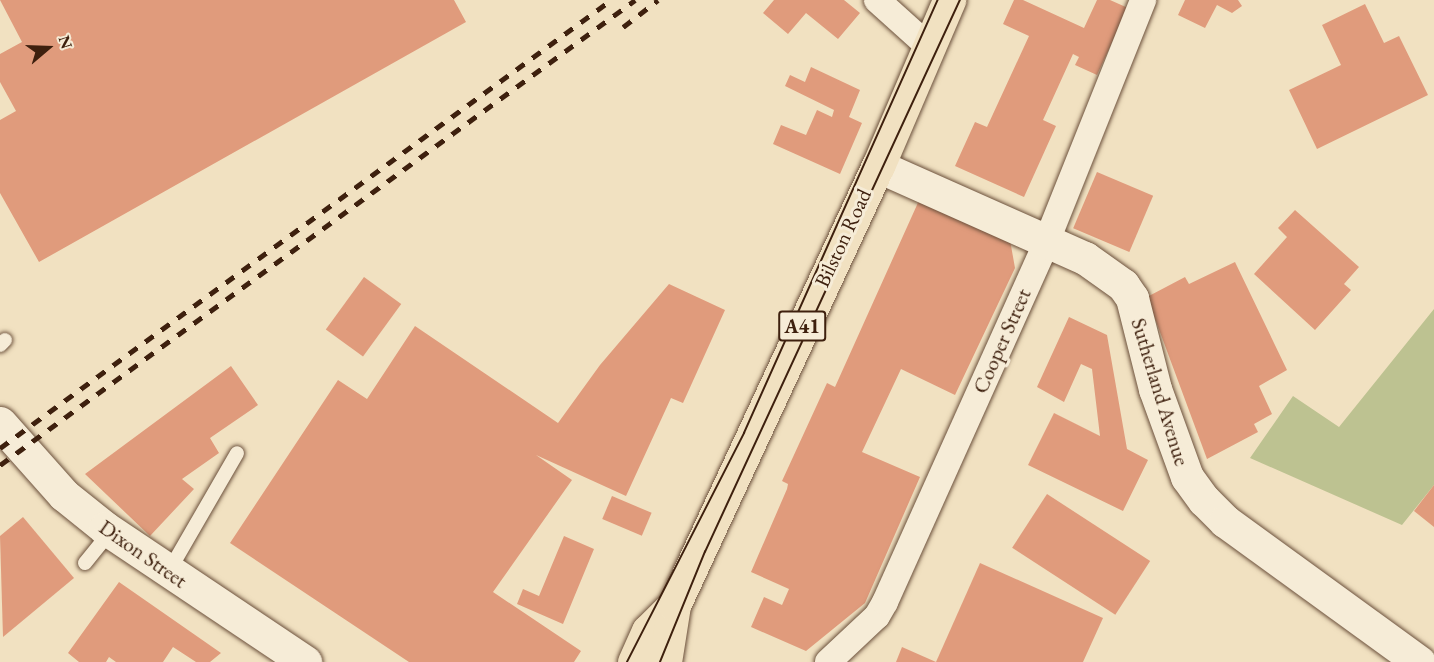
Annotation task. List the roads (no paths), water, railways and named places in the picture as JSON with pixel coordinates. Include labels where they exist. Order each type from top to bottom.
[{"type":"highway","name":"Bilston Road","points":[[665,662],[674,605],[878,166],[949,0]]},
{"type":"highway","name":"Bilston Road","points":[[634,662],[648,631],[674,605]]},
{"type":"street","points":[[877,0],[928,46]]},
{"type":"street","name":"Cooper Street","points":[[828,662],[878,616],[885,602],[1046,243],[1143,0]]},
{"type":"street","name":"Sutherland Avenue","points":[[878,166],[1046,243],[1085,258],[1123,285],[1132,298],[1155,389],[1187,477],[1225,521],[1419,662]]},
{"type":"street","name":"Dixon Street","points":[[0,423],[64,495],[110,532],[168,573],[259,619],[291,658]]},
{"type":"lane","points":[[168,573],[237,453]]},
{"type":"lane","points":[[84,563],[110,532]]},
{"type":"tram line","points":[[627,662],[744,433],[938,0]]},
{"type":"tram line","points":[[660,662],[705,552],[960,0]]},
{"type":"railway","points":[[0,448],[611,0]]},
{"type":"railway","points":[[0,465],[635,0]]},
{"type":"railway","points":[[623,27],[658,0]]}]
